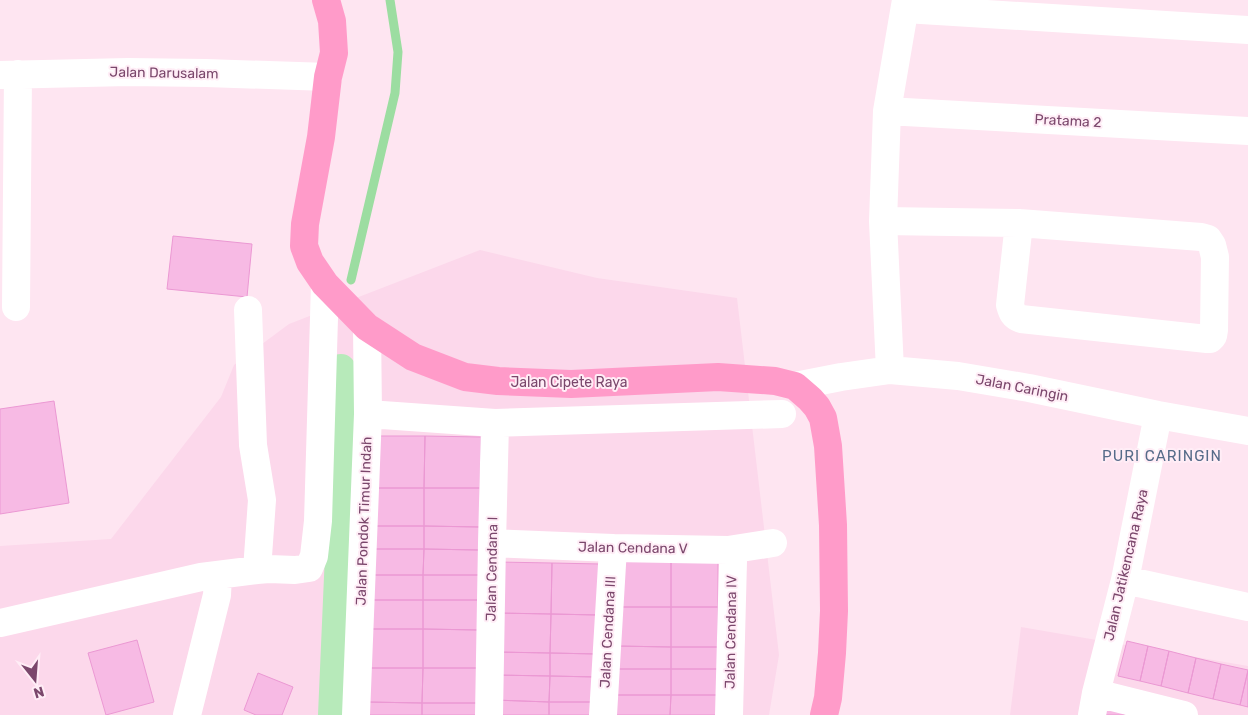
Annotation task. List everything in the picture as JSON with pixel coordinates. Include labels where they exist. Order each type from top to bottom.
[{"type":"main road","name":"Jalan Cipete Raya","points":[[326,0],[332,21],[334,53],[328,78],[321,136],[305,224],[304,246],[310,262],[325,284],[367,326],[413,357],[465,377],[498,382],[571,384],[718,378],[775,381],[795,386],[810,398],[817,407],[823,418],[828,446],[833,525],[834,611],[828,698],[824,715]]},
{"type":"street","points":[[890,370],[883,221],[887,111],[905,5],[1248,30]]},
{"type":"street","name":"Jalan Darusalam","points":[[9,75],[128,72],[328,78]]},
{"type":"street","points":[[9,75],[16,307]]},
{"type":"street","name":"Pratama 2","points":[[887,111],[1248,132]]},
{"type":"street","points":[[883,221],[1019,223],[1208,239],[1212,246],[1214,257],[1213,336],[1210,339],[1206,339],[1015,317],[1010,305],[1019,223]]},
{"type":"street","points":[[0,623],[201,577],[257,570],[309,568],[314,556],[318,521],[325,284]]},
{"type":"street","points":[[248,310],[253,445],[262,500],[257,570]]},
{"type":"street","name":"Jalan Pondok Timur Indah","points":[[356,715],[368,414],[367,326]]},
{"type":"street","name":"Jalan Caringin","points":[[795,386],[890,370],[958,376],[1248,431]]},
{"type":"street","points":[[368,414],[496,423],[782,414]]},
{"type":"street","name":"Jalan Jatikencana Raya","points":[[1094,704],[1125,580],[1158,415]]},
{"type":"street","name":"Jalan Cendana I","points":[[489,715],[496,423]]},
{"type":"street","name":"Jalan Cendana V","points":[[492,543],[728,550],[773,542]]},
{"type":"street","name":"Jalan Cendana III","points":[[603,715],[613,548]]},
{"type":"street","name":"Jalan Cendana IV","points":[[728,550],[733,561],[729,715]]},
{"type":"street","points":[[187,715],[217,595],[218,575]]},
{"type":"street","points":[[1125,580],[1248,607]]},
{"type":"street","points":[[1094,704],[1184,715]]},
{"type":"shaded area","points":[[480,250],[597,278],[737,298],[779,655],[769,715],[0,715],[0,546],[111,539],[221,397],[234,365],[289,324]]},
{"type":"shaded area","points":[[1021,627],[1248,666],[1248,715],[1010,715]]},
{"type":"building","points":[[173,236],[252,244],[247,297],[167,289]]},
{"type":"building","points":[[54,401],[69,503],[0,514],[0,409]]},
{"type":"building","points":[[369,436],[425,436],[424,488],[369,488]]},
{"type":"building","points":[[425,436],[481,437],[480,488],[424,488]]},
{"type":"building","points":[[369,488],[424,488],[424,526],[368,526]]},
{"type":"building","points":[[424,488],[480,488],[480,527],[424,526]]},
{"type":"building","points":[[368,526],[424,526],[424,549],[368,549]]},
{"type":"building","points":[[424,526],[480,527],[479,550],[424,549]]},
{"type":"building","points":[[368,549],[424,549],[423,575],[368,575]]},
{"type":"building","points":[[424,549],[479,550],[479,575],[423,575]]},
{"type":"building","points":[[616,558],[671,558],[671,607],[616,607]]},
{"type":"building","points":[[671,558],[718,558],[718,607],[671,607]]},
{"type":"building","points":[[497,562],[552,563],[551,614],[496,613]]},
{"type":"building","points":[[552,563],[600,564],[598,615],[551,614]]},
{"type":"building","points":[[368,575],[423,575],[423,600],[368,600]]},
{"type":"building","points":[[423,575],[479,575],[479,600],[423,600]]},
{"type":"building","points":[[368,600],[423,600],[423,629],[368,629]]},
{"type":"building","points":[[423,600],[479,600],[479,630],[423,629]]},
{"type":"building","points":[[616,607],[671,607],[671,647],[616,646]]},
{"type":"building","points":[[671,607],[718,607],[718,647],[671,647]]},
{"type":"building","points":[[496,613],[551,614],[550,653],[495,652]]},
{"type":"building","points":[[551,614],[598,615],[597,654],[550,653]]},
{"type":"building","points":[[368,629],[423,629],[423,668],[367,668]]},
{"type":"building","points":[[423,629],[479,630],[479,668],[423,668]]},
{"type":"building","points":[[137,640],[154,702],[106,715],[88,653]]},
{"type":"building","points":[[1127,641],[1148,646],[1140,681],[1118,676]]},
{"type":"building","points":[[616,646],[671,647],[671,669],[616,669]]},
{"type":"building","points":[[1148,646],[1169,651],[1161,686],[1140,681]]},
{"type":"building","points":[[671,647],[718,647],[718,669],[671,669]]},
{"type":"building","points":[[1169,651],[1196,658],[1188,693],[1161,686]]},
{"type":"building","points":[[495,652],[550,653],[550,676],[494,675]]},
{"type":"building","points":[[550,653],[597,654],[597,677],[550,676]]},
{"type":"building","points":[[1196,658],[1221,664],[1213,699],[1188,693]]},
{"type":"building","points":[[1221,664],[1248,670],[1240,705],[1213,699]]},
{"type":"building","points":[[367,668],[423,668],[422,703],[367,702]]},
{"type":"building","points":[[423,668],[479,668],[478,703],[422,703]]},
{"type":"building","points":[[616,669],[671,669],[671,695],[615,695]]},
{"type":"building","points":[[671,669],[718,669],[717,695],[671,695]]},
{"type":"building","points":[[1248,671],[1248,707],[1240,705]]},
{"type":"building","points":[[258,673],[293,687],[282,715],[256,715],[244,710]]},
{"type":"building","points":[[494,675],[550,676],[549,702],[494,700]]},
{"type":"building","points":[[550,676],[597,677],[597,702],[549,702]]},
{"type":"building","points":[[615,695],[671,695],[670,715],[615,715]]},
{"type":"building","points":[[671,695],[717,695],[717,715],[670,715]]},
{"type":"building","points":[[494,700],[549,702],[549,715],[493,715]]},
{"type":"building","points":[[367,702],[422,703],[422,715],[367,715]]},
{"type":"building","points":[[549,702],[597,702],[596,715],[549,715]]},
{"type":"building","points":[[422,703],[478,703],[478,715],[422,715]]},
{"type":"building","points":[[1104,704],[1125,709],[1124,715],[1101,715]]},
{"type":"waterway","points":[[351,280],[395,93],[398,52],[390,0]]},
{"type":"waterway","points":[[333,715],[341,531],[341,369]]},
{"type":"district","name":"PURI CARINGIN","points":[[1162,456]]}]
